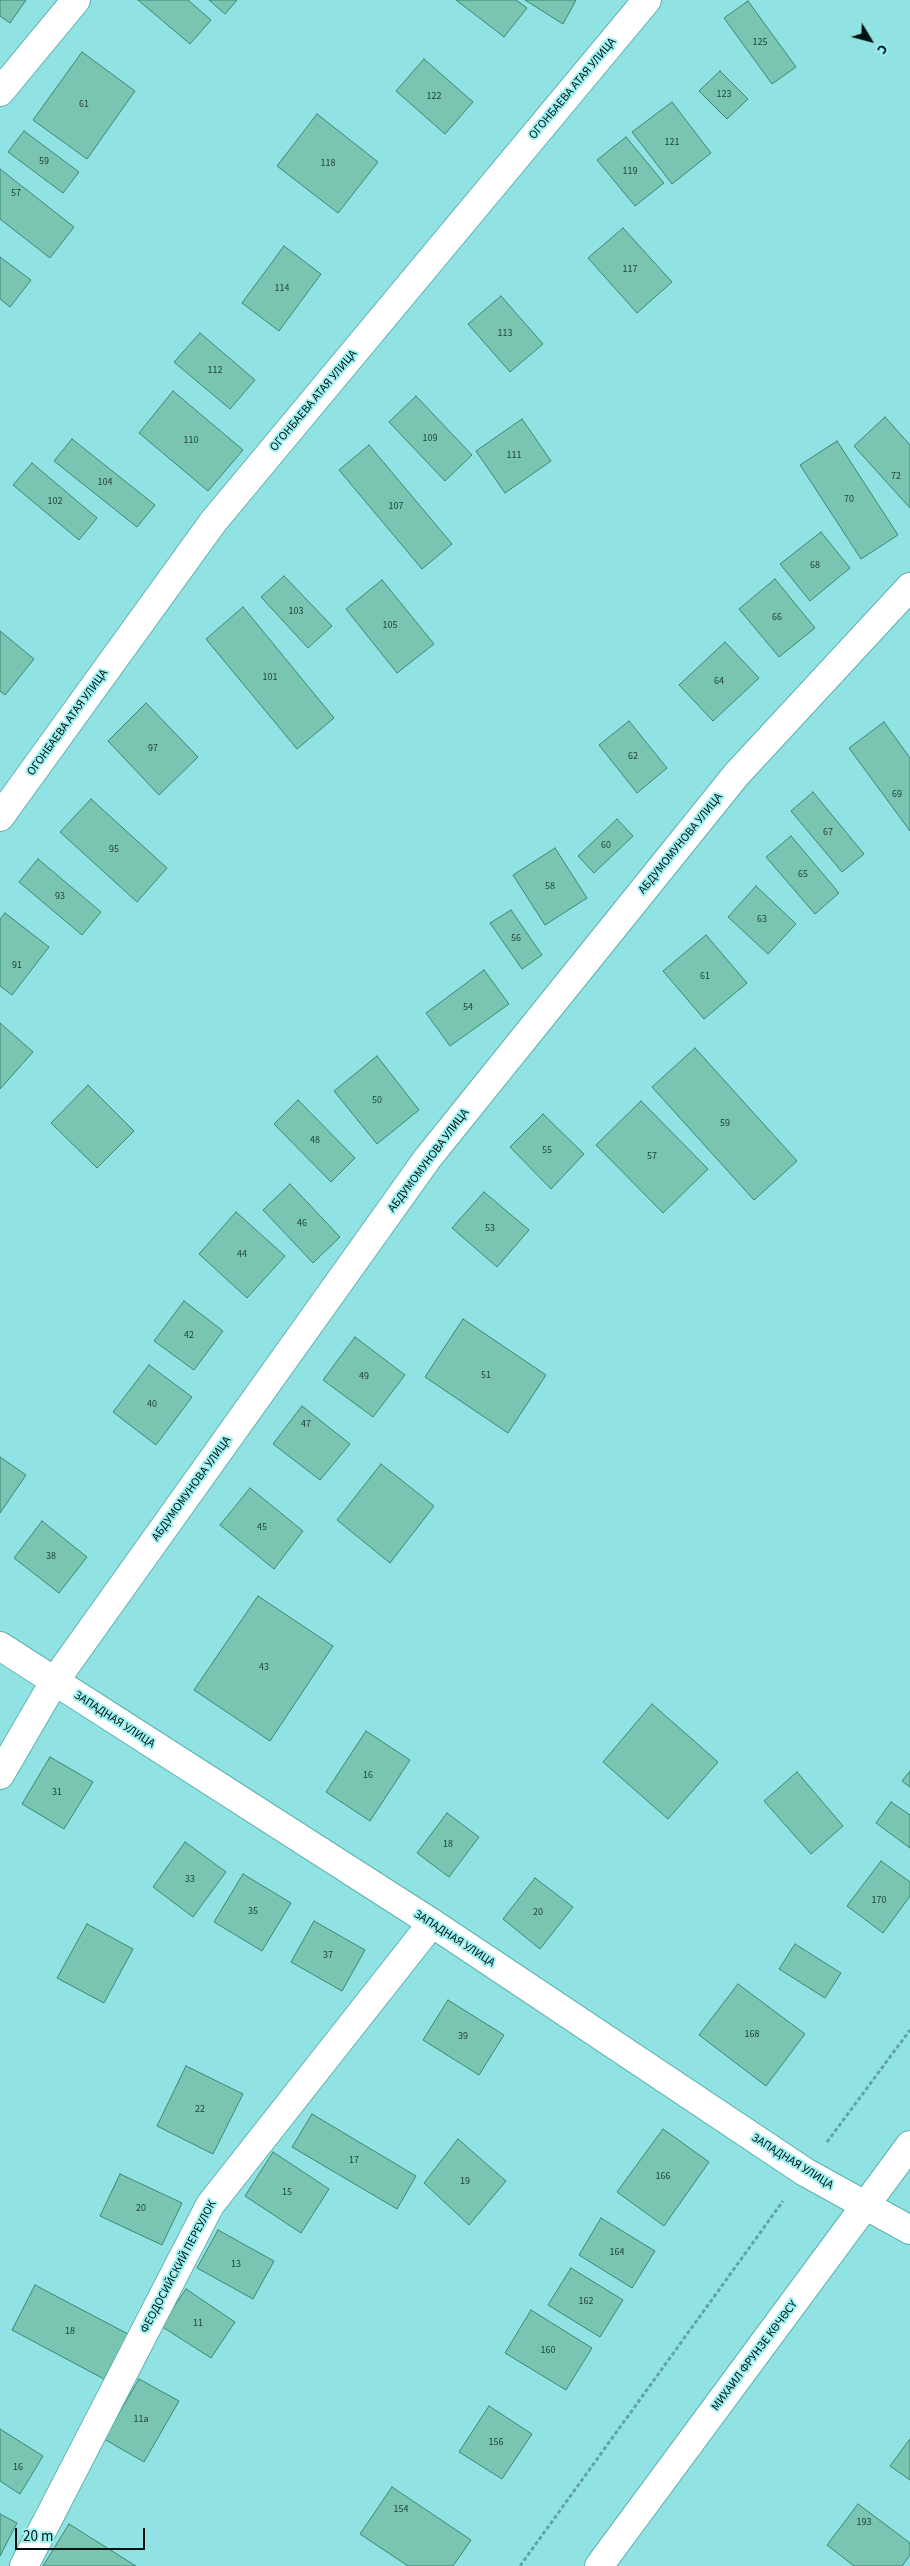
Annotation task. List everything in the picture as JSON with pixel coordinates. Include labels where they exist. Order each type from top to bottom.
[{"type":"street","points":[[0,92],[76,0]]},
{"type":"street","name":"ОГОНБАЕВА АТАЯ УЛИЦА","points":[[0,817],[213,522],[647,0]]},
{"type":"street","name":"АБДУМОМУНОВА УЛИЦА","points":[[0,1775],[54,1682],[427,1159],[736,775],[910,587]]},
{"type":"street","name":"ЗАПАДНАЯ УЛИЦА","points":[[0,1646],[432,1923],[805,2172],[910,2230]]},
{"type":"street","name":"ФЕОДОСИЙСКИЙ ПЕРЕУЛОК","points":[[24,2566],[210,2205],[432,1923]]},
{"type":"street","name":"МИХАИЛ ФРУНЗЕ КӨЧӨСҮ","points":[[599,2566],[910,2145]]},
{"type":"path","points":[[520,2566],[910,2030]]},
{"type":"building","points":[[0,0],[26,0],[10,23],[0,16]]},
{"type":"building","points":[[138,0],[188,0],[211,20],[190,44]]},
{"type":"building","points":[[209,0],[237,0],[225,14]]},
{"type":"building","points":[[456,0],[516,0],[527,8],[504,37]]},
{"type":"building","points":[[525,0],[576,0],[563,24]]},
{"type":"building","points":[[748,1],[796,67],[772,84],[724,18]]},
{"type":"building","points":[[82,52],[135,91],[87,159],[33,120]]},
{"type":"building","points":[[424,59],[473,102],[445,134],[396,91]]},
{"type":"building","points":[[720,71],[748,99],[727,119],[699,91]]},
{"type":"building","points":[[672,102],[711,153],[672,184],[632,132]]},
{"type":"building","points":[[317,114],[378,162],[338,213],[277,166]]},
{"type":"building","points":[[24,131],[79,172],[63,193],[8,152]]},
{"type":"building","points":[[626,137],[664,183],[635,206],[597,160]]},
{"type":"building","points":[[0,169],[74,227],[50,258],[0,219]]},
{"type":"building","points":[[623,228],[672,282],[637,313],[588,258]]},
{"type":"building","points":[[284,246],[321,274],[279,331],[242,303]]},
{"type":"building","points":[[0,257],[31,280],[10,307],[0,299]]},
{"type":"building","points":[[501,296],[543,344],[510,372],[468,324]]},
{"type":"building","points":[[200,333],[255,380],[230,409],[174,362]]},
{"type":"building","points":[[173,391],[243,450],[208,491],[139,433]]},
{"type":"building","points":[[416,396],[472,455],[445,481],[389,422]]},
{"type":"building","points":[[885,417],[910,445],[910,508],[854,446]]},
{"type":"building","points":[[522,419],[551,461],[505,493],[476,451]]},
{"type":"building","points":[[72,439],[155,505],[137,527],[54,461]]},
{"type":"building","points":[[837,441],[898,535],[861,559],[800,465]]},
{"type":"building","points":[[369,445],[452,544],[422,569],[339,470]]},
{"type":"building","points":[[32,463],[97,518],[79,540],[13,485]]},
{"type":"building","points":[[821,532],[850,568],[810,601],[780,564]]},
{"type":"building","points":[[284,576],[332,626],[308,648],[261,597]]},
{"type":"building","points":[[775,579],[815,628],[779,657],[739,609]]},
{"type":"building","points":[[382,580],[434,644],[397,673],[346,609]]},
{"type":"building","points":[[243,607],[334,718],[297,749],[206,639]]},
{"type":"building","points":[[0,631],[34,659],[5,695],[0,691]]},
{"type":"building","points":[[725,642],[759,678],[713,721],[679,685]]},
{"type":"building","points":[[146,703],[198,757],[159,795],[108,741]]},
{"type":"building","points":[[629,721],[667,768],[637,793],[599,745]]},
{"type":"building","points":[[884,722],[910,758],[910,831],[849,748]]},
{"type":"building","points":[[813,792],[864,854],[842,872],[791,811]]},
{"type":"building","points":[[91,799],[167,868],[137,902],[60,832]]},
{"type":"building","points":[[617,819],[633,836],[594,873],[578,856]]},
{"type":"building","points":[[791,836],[839,893],[815,914],[766,857]]},
{"type":"building","points":[[555,848],[587,898],[545,925],[513,875]]},
{"type":"building","points":[[38,859],[101,912],[82,935],[19,882]]},
{"type":"building","points":[[756,886],[796,924],[768,954],[728,917]]},
{"type":"building","points":[[511,910],[542,955],[522,969],[490,923]]},
{"type":"building","points":[[5,913],[49,947],[12,995],[0,986],[0,919]]},
{"type":"building","points":[[706,935],[747,983],[704,1019],[663,971]]},
{"type":"building","points":[[484,970],[509,1004],[450,1046],[426,1013]]},
{"type":"building","points":[[0,1023],[33,1052],[0,1089]]},
{"type":"building","points":[[695,1048],[797,1161],[754,1200],[652,1087]]},
{"type":"building","points":[[377,1056],[419,1110],[377,1144],[334,1091]]},
{"type":"building","points":[[88,1085],[134,1131],[97,1168],[51,1123]]},
{"type":"building","points":[[298,1100],[355,1158],[331,1182],[274,1124]]},
{"type":"building","points":[[641,1101],[708,1169],[663,1213],[596,1145]]},
{"type":"building","points":[[543,1114],[584,1154],[551,1189],[510,1147]]},
{"type":"building","points":[[290,1184],[340,1237],[313,1263],[263,1210]]},
{"type":"building","points":[[484,1192],[529,1230],[497,1267],[452,1228]]},
{"type":"building","points":[[236,1212],[285,1256],[247,1298],[199,1254]]},
{"type":"building","points":[[184,1301],[223,1331],[194,1370],[154,1341]]},
{"type":"building","points":[[463,1319],[546,1375],[508,1433],[425,1377]]},
{"type":"building","points":[[355,1337],[405,1375],[373,1417],[323,1380]]},
{"type":"building","points":[[149,1365],[192,1397],[156,1445],[113,1412]]},
{"type":"building","points":[[302,1406],[350,1444],[320,1480],[273,1444]]},
{"type":"building","points":[[0,1457],[26,1475],[0,1513]]},
{"type":"building","points":[[381,1464],[434,1506],[390,1563],[337,1520]]},
{"type":"building","points":[[250,1488],[303,1531],[274,1569],[220,1525]]},
{"type":"building","points":[[42,1521],[87,1557],[59,1593],[14,1558]]},
{"type":"building","points":[[258,1596],[333,1646],[270,1741],[194,1690]]},
{"type":"building","points":[[652,1704],[718,1762],[668,1819],[603,1762]]},
{"type":"building","points":[[366,1731],[410,1760],[370,1821],[326,1792]]},
{"type":"building","points":[[50,1757],[93,1782],[64,1829],[22,1804]]},
{"type":"building","points":[[910,1771],[910,1787],[902,1781]]},
{"type":"building","points":[[797,1772],[843,1826],[811,1854],[764,1801]]},
{"type":"building","points":[[891,1802],[910,1815],[910,1848],[876,1823]]},
{"type":"building","points":[[447,1813],[479,1837],[449,1877],[417,1853]]},
{"type":"building","points":[[185,1842],[226,1872],[193,1917],[153,1887]]},
{"type":"building","points":[[881,1861],[910,1882],[910,1896],[883,1933],[847,1906]]},
{"type":"building","points":[[243,1874],[291,1903],[262,1951],[214,1922]]},
{"type":"building","points":[[535,1878],[573,1907],[540,1949],[503,1919]]},
{"type":"building","points":[[314,1921],[365,1950],[342,1991],[291,1962]]},
{"type":"building","points":[[87,1924],[133,1949],[104,2003],[57,1978]]},
{"type":"building","points":[[795,1944],[841,1973],[825,1998],[779,1969]]},
{"type":"building","points":[[738,1984],[805,2034],[766,2086],[699,2035]]},
{"type":"building","points":[[448,2000],[504,2035],[479,2075],[423,2040]]},
{"type":"building","points":[[186,2066],[243,2094],[213,2154],[157,2126]]},
{"type":"building","points":[[312,2114],[416,2176],[397,2209],[292,2147]]},
{"type":"building","points":[[663,2129],[709,2162],[664,2226],[617,2192]]},
{"type":"building","points":[[458,2139],[506,2181],[469,2225],[424,2183]]},
{"type":"building","points":[[273,2152],[329,2189],[301,2233],[245,2196]]},
{"type":"building","points":[[120,2174],[182,2203],[162,2245],[100,2216]]},
{"type":"building","points":[[601,2218],[655,2251],[632,2288],[579,2255]]},
{"type":"building","points":[[218,2230],[274,2261],[253,2299],[197,2268]]},
{"type":"building","points":[[571,2268],[623,2300],[600,2337],[548,2305]]},
{"type":"building","points":[[35,2285],[128,2334],[104,2379],[12,2330]]},
{"type":"building","points":[[186,2289],[235,2322],[211,2358],[161,2326]]},
{"type":"building","points":[[531,2310],[592,2348],[566,2390],[505,2353]]},
{"type":"building","points":[[139,2379],[179,2401],[144,2462],[104,2439]]},
{"type":"building","points":[[489,2406],[532,2434],[502,2479],[459,2452]]},
{"type":"building","points":[[0,2429],[43,2456],[20,2494],[0,2481]]},
{"type":"building","points":[[910,2439],[910,2480],[890,2466]]},
{"type":"building","points":[[392,2487],[471,2540],[453,2566],[408,2566],[360,2534]]},
{"type":"building","points":[[858,2504],[910,2543],[910,2555],[902,2566],[854,2566],[827,2545]]},
{"type":"building","points":[[0,2514],[17,2523],[0,2556]]},
{"type":"building","points":[[69,2524],[136,2566],[43,2566]]}]
